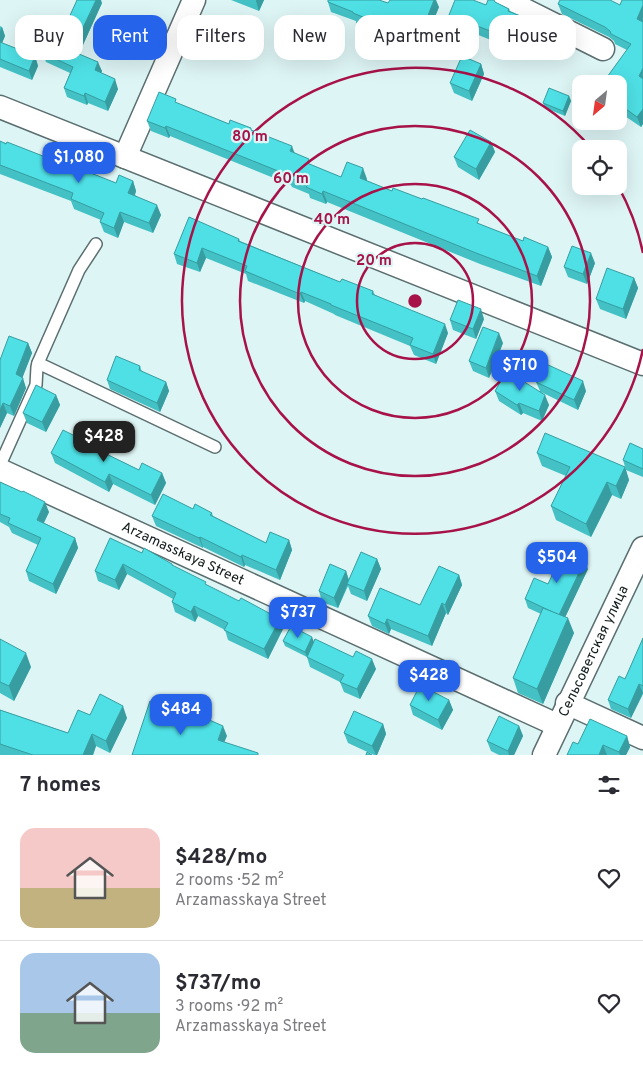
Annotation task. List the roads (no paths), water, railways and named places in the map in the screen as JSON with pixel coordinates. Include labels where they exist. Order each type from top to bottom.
[{"type":"street","points":[[125,157],[194,0]]},
{"type":"street","points":[[505,0],[604,49]]},
{"type":"street","points":[[0,107],[643,364]]},
{"type":"street","name":"Arzamasskaya Street","points":[[0,470],[557,725]]},
{"type":"street","name":"Сельсоветская улица","points":[[544,755],[567,703],[643,548]]},
{"type":"street","points":[[567,703],[643,738]]},
{"type":"lane","points":[[0,466],[36,385],[38,363],[79,270],[96,244]]},
{"type":"lane","points":[[38,363],[215,447]]}]
